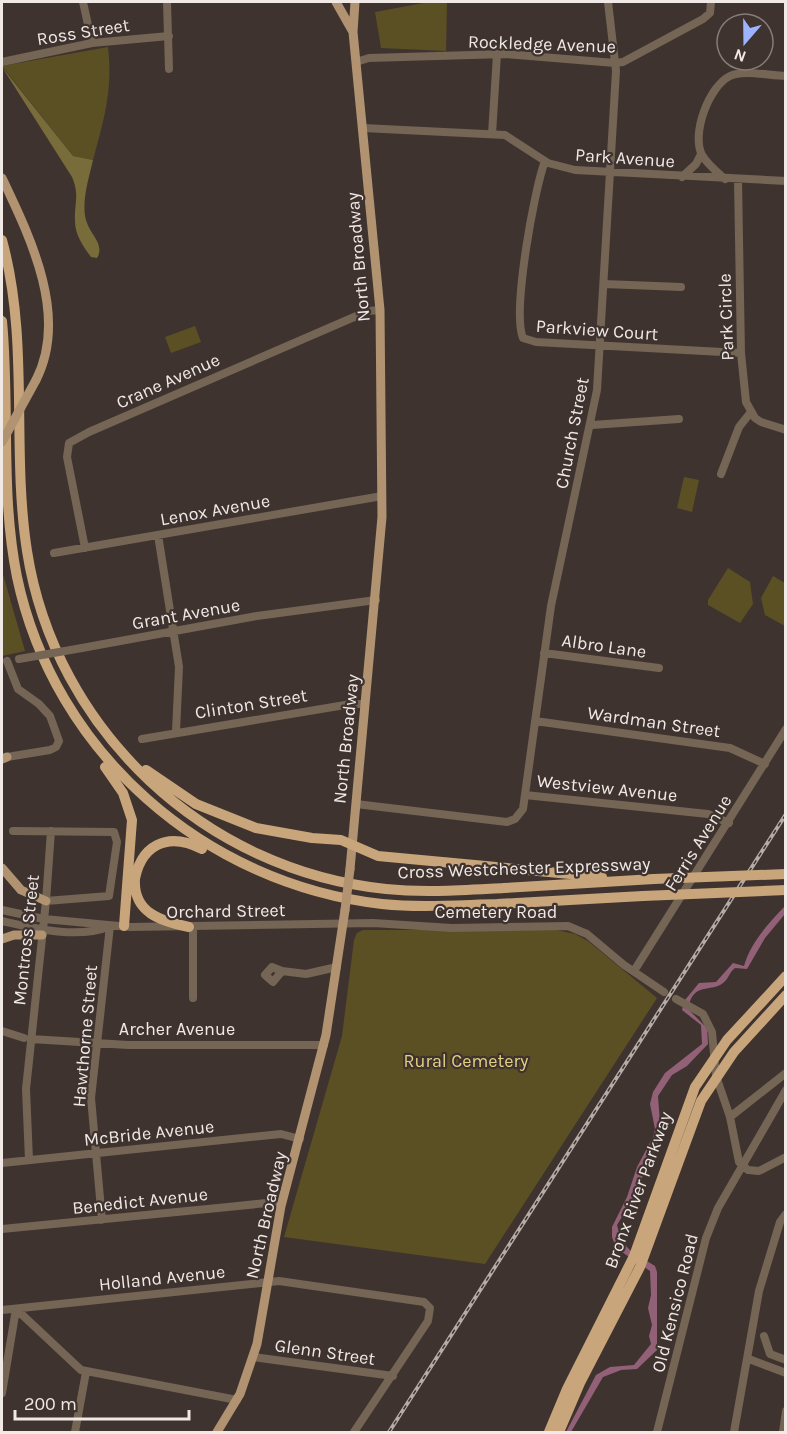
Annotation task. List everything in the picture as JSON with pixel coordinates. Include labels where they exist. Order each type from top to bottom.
[{"type":"highway","name":"Cross Westchester Expressway","points":[[2,240],[17,324],[22,503],[32,576],[58,653],[94,716],[139,771],[194,818],[256,854],[314,876],[363,886],[414,891],[786,874]]},
{"type":"highway","name":"Cross Westchester Expressway","points":[[2,321],[7,483],[13,558],[32,630],[58,688],[98,750],[151,804],[213,848],[250,868],[300,887],[382,904],[445,906],[786,890]]},
{"type":"highway","points":[[2,444],[7,483]]},
{"type":"highway","points":[[94,716],[153,776],[209,811],[256,828],[312,838],[341,840],[378,856],[650,879]]},
{"type":"highway","points":[[98,750],[100,761],[127,801],[132,820],[127,926]]},
{"type":"highway","points":[[127,926],[135,878],[141,860],[159,843],[178,840],[202,849],[213,848]]},
{"type":"highway","points":[[135,878],[138,897],[147,912],[159,920],[191,927]]},
{"type":"highway","name":"Bronx River Parkway","points":[[641,1252],[686,1106],[714,1057],[786,976]]},
{"type":"highway","name":"Bronx River Parkway","points":[[560,1432],[580,1383],[641,1252],[693,1120],[716,1076],[741,1043],[786,995]]},
{"type":"highway","name":"Bronx River Parkway","points":[[549,1432],[567,1389],[635,1265]]},
{"type":"main road","name":"North Broadway","points":[[336,2],[353,32]]},
{"type":"main road","name":"North Broadway","points":[[217,1432],[237,1400],[253,1357],[281,1206],[324,1045],[335,983],[353,847],[376,600],[382,496],[380,310],[353,32],[355,2]]},
{"type":"main road","points":[[2,178],[27,236],[48,307],[48,351],[36,380],[2,444]]},
{"type":"main road","points":[[2,868],[21,890],[46,901]]},
{"type":"main road","points":[[2,939],[14,935],[42,932]]},
{"type":"street","points":[[83,2],[92,43]]},
{"type":"street","points":[[167,2],[169,69]]},
{"type":"street","name":"Church Street","points":[[525,795],[554,591],[597,390],[615,63],[608,2]]},
{"type":"street","name":"Rockledge Avenue","points":[[356,62],[369,58],[497,54],[624,62],[703,19],[711,6]]},
{"type":"street","name":"Ross Street","points":[[2,62],[92,43],[169,36]]},
{"type":"street","points":[[492,134],[497,54]]},
{"type":"street","points":[[682,177],[696,164],[701,154],[699,127],[705,106],[727,78],[735,74],[786,76]]},
{"type":"street","name":"Park Avenue","points":[[363,128],[505,135],[545,161],[575,170],[786,181]]},
{"type":"street","points":[[701,154],[725,179]]},
{"type":"street","name":"Parkview Court","points":[[545,161],[526,247],[521,336],[536,342],[741,353]]},
{"type":"street","name":"Park Circle","points":[[738,180],[741,353],[746,402],[751,412]]},
{"type":"street","points":[[604,284],[681,287]]},
{"type":"street","name":"Crane Avenue","points":[[85,548],[67,457],[69,443],[89,432],[368,310],[380,310]]},
{"type":"street","points":[[721,474],[739,427],[751,412],[761,422],[786,430]]},
{"type":"street","points":[[591,425],[679,419]]},
{"type":"street","name":"Lenox Avenue","points":[[54,553],[382,496]]},
{"type":"street","points":[[158,535],[179,667],[176,731]]},
{"type":"street","name":"Grant Avenue","points":[[4,662],[359,600],[376,600]]},
{"type":"street","name":"Albro Lane","points":[[544,653],[659,668]]},
{"type":"street","points":[[3,758],[50,750],[56,747],[59,741],[50,716],[18,688],[4,662]]},
{"type":"street","name":"Clinton Street","points":[[142,739],[176,731],[351,704],[365,704]]},
{"type":"street","name":"Wardman Street","points":[[535,722],[730,748],[765,764]]},
{"type":"street","name":"Ferris Avenue","points":[[634,971],[786,729]]},
{"type":"street","name":"Westview Avenue","points":[[356,804],[507,822],[521,812],[525,795],[708,814],[729,823]]},
{"type":"street","points":[[13,831],[114,832],[117,842],[109,896],[46,901]]},
{"type":"street","name":"Montross Street","points":[[29,1160],[26,1089],[27,1039],[44,919],[51,831]]},
{"type":"street","name":"Orchard Street","points":[[2,910],[44,919],[110,926],[343,925]]},
{"type":"street","points":[[2,921],[42,932]]},
{"type":"street","name":"Cemetery Road","points":[[343,925],[373,923],[452,928],[568,927],[587,934],[664,992]]},
{"type":"street","name":"Orchard Street","points":[[42,932],[110,926]]},
{"type":"street","name":"Hawthorne Street","points":[[102,1220],[91,1098],[110,926]]},
{"type":"street","points":[[191,927],[193,998]]},
{"type":"street","points":[[282,971],[306,974],[337,967]]},
{"type":"street","points":[[319,971],[335,983]]},
{"type":"street","points":[[678,1000],[693,1007],[708,1021],[714,1043],[716,1076],[730,1117],[737,1158],[742,1166],[759,1171],[786,1157]]},
{"type":"street","name":"Archer Avenue","points":[[2,1031],[27,1039],[96,1044],[324,1045]]},
{"type":"street","points":[[730,1117],[786,1072]]},
{"type":"street","name":"Old Kensico Road","points":[[657,1432],[699,1259],[718,1208],[786,1090]]},
{"type":"street","name":"McBride Avenue","points":[[2,1162],[281,1134],[300,1139]]},
{"type":"street","name":"Benedict Avenue","points":[[2,1229],[257,1204],[281,1206]]},
{"type":"street","points":[[734,1432],[759,1291],[786,1214]]},
{"type":"street","name":"Holland Avenue","points":[[2,1310],[279,1281],[416,1300],[430,1308],[428,1321],[393,1376]]},
{"type":"street","points":[[16,1309],[78,1368],[86,1372],[237,1400]]},
{"type":"street","points":[[2,1393],[16,1309]]},
{"type":"street","points":[[764,1336],[770,1354],[768,1366]]},
{"type":"street","points":[[770,1354],[786,1360]]},
{"type":"street","name":"Glenn Street","points":[[253,1357],[393,1376]]},
{"type":"street","points":[[748,1359],[786,1373]]},
{"type":"street","points":[[75,1432],[86,1372]]},
{"type":"street","points":[[354,1432],[393,1376]]},
{"type":"street","points":[[783,1432],[786,1411]]},
{"type":"green space","points":[[429,2],[447,2],[446,51],[381,48],[375,12]]},
{"type":"green space","points":[[108,47],[108,91],[104,118],[93,160],[73,156],[2,66]]},
{"type":"green space","points":[[195,326],[201,342],[171,353],[165,337]]},
{"type":"green space","points":[[684,477],[699,480],[692,512],[677,508]]},
{"type":"green space","points":[[728,568],[750,582],[753,604],[740,623],[708,605],[708,600]]},
{"type":"green space","points":[[2,571],[25,651],[2,656]]},
{"type":"green space","points":[[773,576],[785,583],[785,626],[765,615],[761,598]]},
{"type":"green space","name":"Rural Cemetery","points":[[363,930],[556,930],[575,934],[588,941],[657,998],[485,1264],[284,1237],[342,1036],[354,940],[357,933]]},
{"type":"shaded area","points":[[2,67],[73,156],[93,160],[84,208],[87,223],[98,244],[97,258],[91,257],[76,231],[76,195],[72,177]]},
{"type":"shaded area","points":[[785,906],[785,914],[765,938],[747,969],[735,968],[723,983],[698,991],[690,1000],[688,1009],[707,1028],[708,1044],[687,1066],[672,1075],[658,1096],[661,1136],[632,1200],[617,1225],[626,1246],[655,1266],[657,1272],[657,1350],[637,1369],[621,1370],[603,1377],[571,1432],[566,1432],[596,1375],[610,1367],[634,1365],[651,1344],[649,1336],[652,1325],[648,1308],[651,1295],[650,1271],[616,1248],[612,1237],[612,1227],[627,1197],[637,1167],[653,1137],[655,1129],[650,1104],[653,1092],[665,1073],[702,1044],[701,1025],[682,1010],[685,1000],[699,983],[716,982],[733,963],[744,966],[756,941]]},
{"type":"railway","points":[[389,1432],[786,814]]}]
